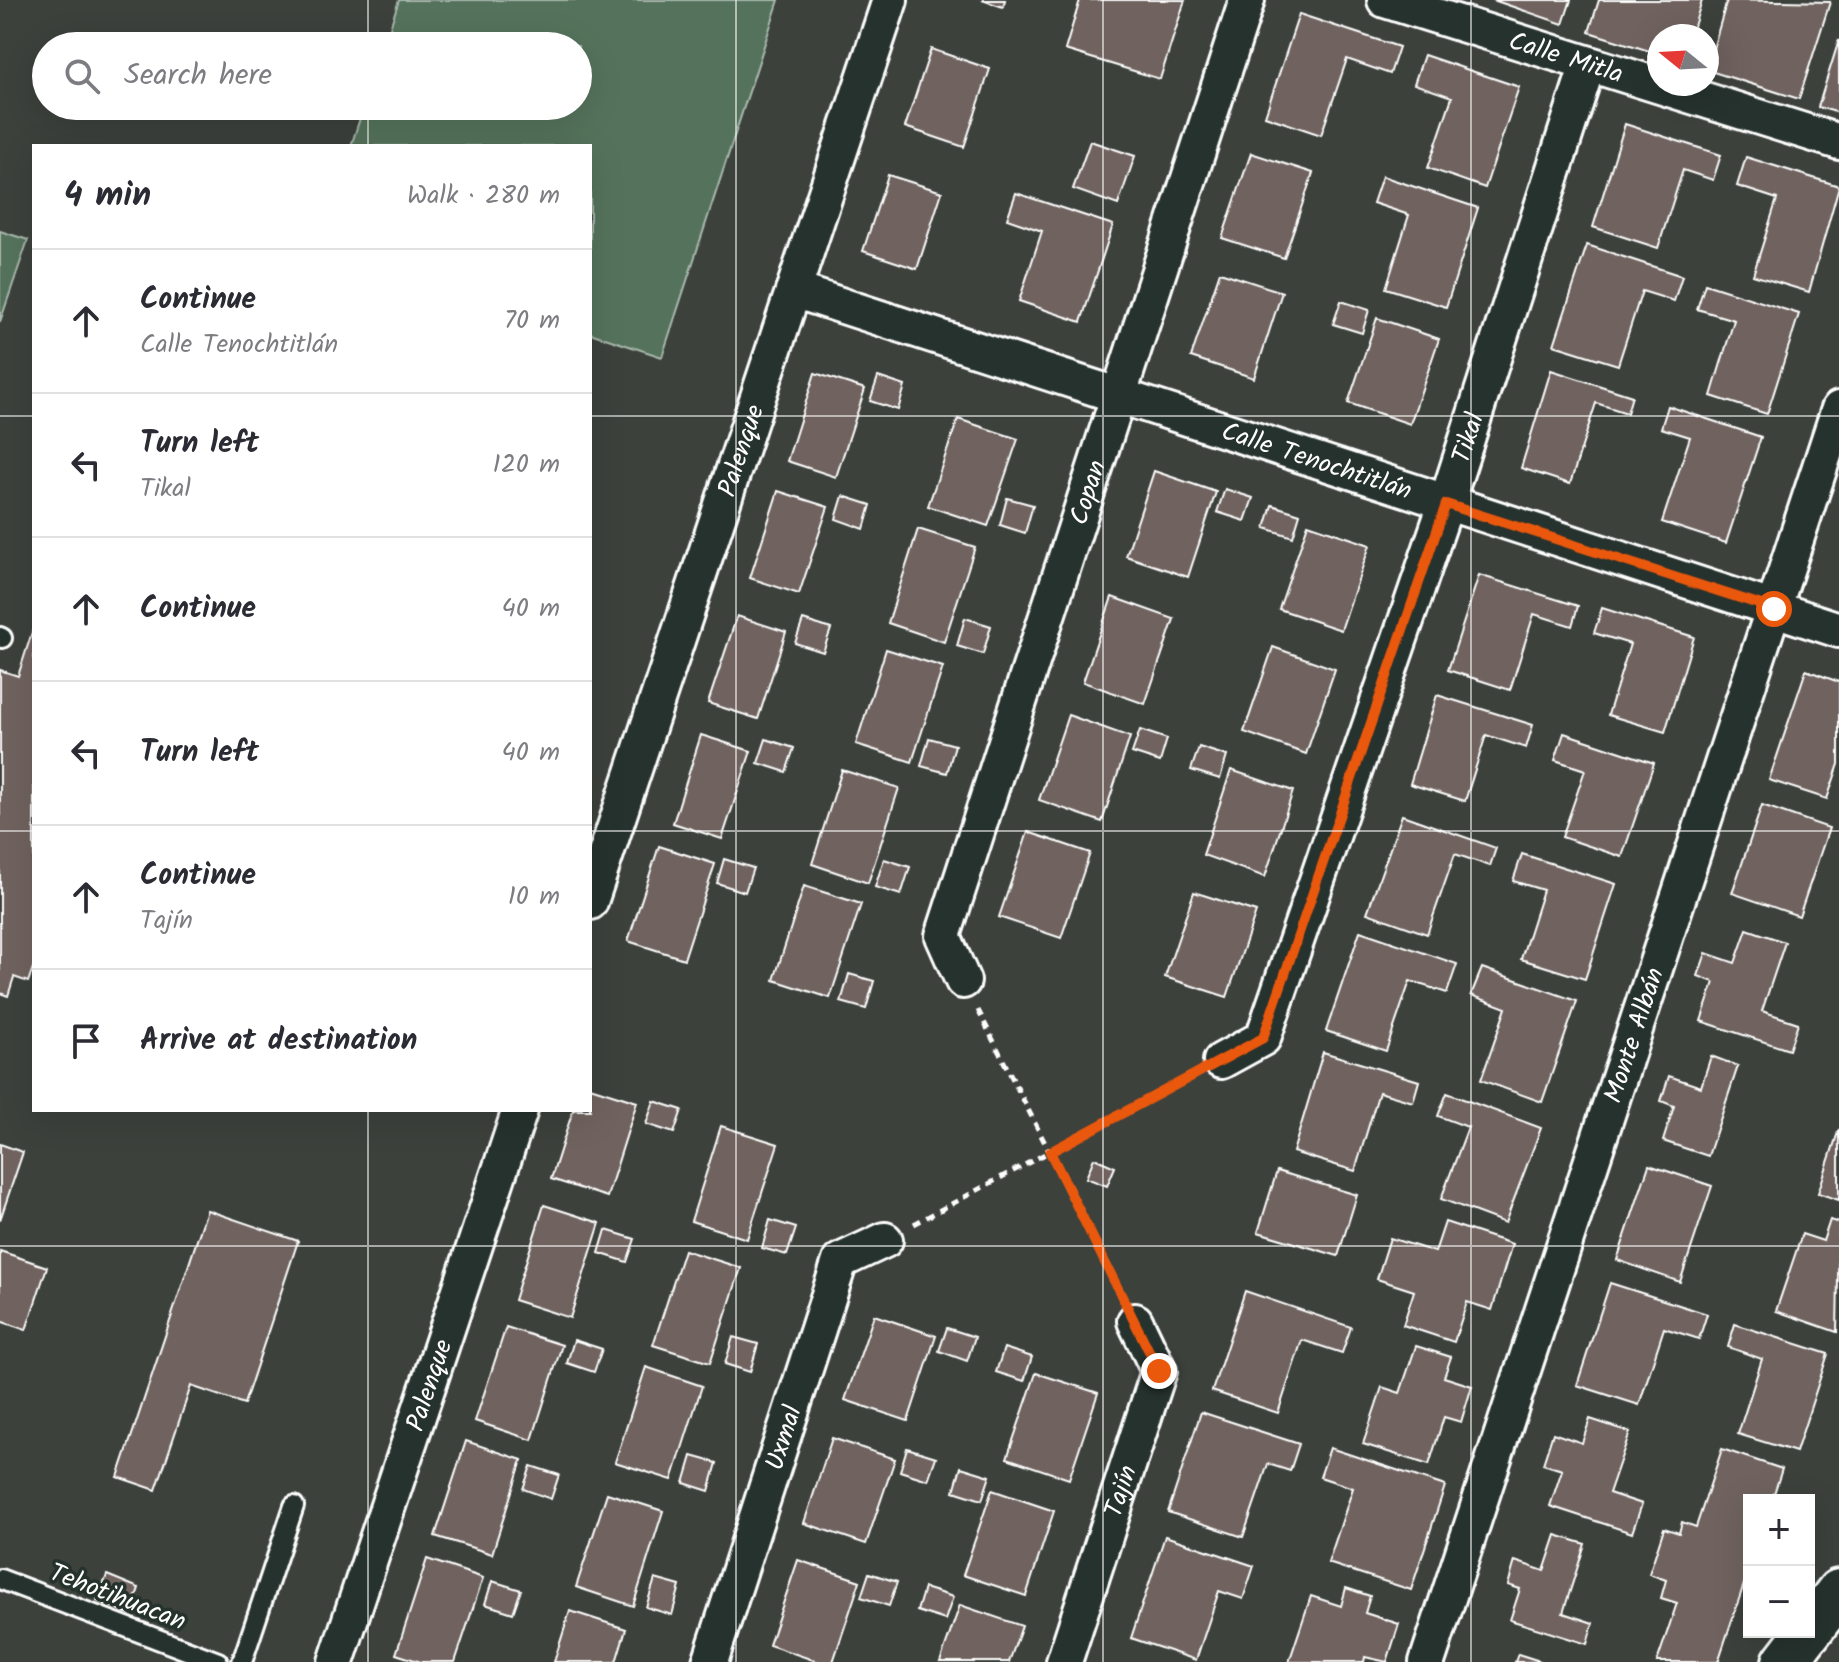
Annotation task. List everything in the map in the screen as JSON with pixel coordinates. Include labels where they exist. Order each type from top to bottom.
[{"type":"main road","points":[[1815,1624],[1839,1592]]},
{"type":"main road","points":[[1785,1662],[1804,1638]]},
{"type":"street","name":"Palenque","points":[[592,896],[890,0]]},
{"type":"street","name":"Copan","points":[[963,981],[943,936],[1247,0]]},
{"type":"street","name":"Calle Mitla","points":[[1385,0],[1839,142]]},
{"type":"street","name":"Tikal","points":[[1221,1061],[1263,1038],[1446,504],[1588,64]]},
{"type":"street","name":"Calle Tenochtitlán","points":[[794,290],[1839,630]]},
{"type":"street","name":"Monte Albán","points":[[1427,1662],[1839,409]]},
{"type":"street","name":"Palenque","points":[[336,1662],[519,1112]]},
{"type":"street","name":"Uxmal","points":[[710,1662],[840,1261],[885,1240]]},
{"type":"street","name":"Tajín","points":[[1064,1662],[1159,1371],[1135,1321]]},
{"type":"lane","points":[[242,1662],[294,1506]]},
{"type":"lane","name":"Tehotihuacan","points":[[0,1579],[218,1662]]},
{"type":"path","points":[[963,981],[1135,1321]]},
{"type":"path","points":[[885,1240],[1221,1061]]},
{"type":"green space","points":[[399,0],[779,0],[662,357],[592,334],[592,144],[352,144],[359,120],[592,120],[592,32],[389,32]]},
{"type":"green space","points":[[0,231],[28,240],[0,322]]},
{"type":"building","points":[[982,0],[1005,0],[1003,7]]},
{"type":"building","points":[[1080,0],[1185,0],[1160,79],[1065,50]]},
{"type":"building","points":[[1493,0],[1571,0],[1563,24]]},
{"type":"building","points":[[1599,0],[1702,0],[1695,24],[1647,24],[1647,50],[1589,32]]},
{"type":"building","points":[[1727,0],[1830,2],[1799,99],[1719,74],[1719,28]]},
{"type":"building","points":[[1299,14],[1399,47],[1390,74],[1347,59],[1321,135],[1265,116]]},
{"type":"building","points":[[1839,40],[1839,113],[1818,107]]},
{"type":"building","points":[[931,49],[990,69],[964,147],[905,127]]},
{"type":"building","points":[[1424,55],[1519,87],[1485,188],[1428,168],[1452,97],[1414,84]]},
{"type":"building","points":[[1625,124],[1721,155],[1713,180],[1683,170],[1658,248],[1593,227]]},
{"type":"building","points":[[1090,141],[1135,156],[1118,205],[1073,189]]},
{"type":"building","points":[[1251,153],[1313,173],[1284,258],[1222,238]]},
{"type":"building","points":[[1746,157],[1839,186],[1809,292],[1753,275],[1777,199],[1737,186]]},
{"type":"building","points":[[888,175],[942,192],[917,269],[863,251]]},
{"type":"building","points":[[1382,176],[1478,208],[1446,307],[1386,288],[1409,215],[1373,203]]},
{"type":"building","points":[[1016,193],[1113,225],[1081,322],[1019,301],[1042,231],[1007,219]]},
{"type":"building","points":[[1587,245],[1682,276],[1674,301],[1642,291],[1618,365],[1554,345]]},
{"type":"building","points":[[1220,272],[1282,292],[1254,378],[1191,357]]},
{"type":"building","points":[[1705,284],[1799,314],[1767,414],[1711,396],[1734,320],[1697,309]]},
{"type":"building","points":[[1341,301],[1369,310],[1362,333],[1333,324]]},
{"type":"building","points":[[1377,318],[1439,339],[1410,424],[1348,403]]},
{"type":"building","points":[[1551,370],[1632,396],[1627,413],[1596,403],[1570,484],[1521,468]]},
{"type":"building","points":[[815,373],[865,389],[836,477],[787,461]]},
{"type":"building","points":[[878,377],[905,386],[898,410],[870,401]]},
{"type":"building","points":[[1668,406],[1761,437],[1726,543],[1662,522],[1690,437],[1661,428]]},
{"type":"building","points":[[958,419],[1018,439],[988,526],[928,506]]},
{"type":"building","points":[[1154,471],[1216,492],[1188,577],[1126,556]]},
{"type":"building","points":[[1225,489],[1253,498],[1245,521],[1217,512]]},
{"type":"building","points":[[778,491],[828,507],[799,594],[750,578]]},
{"type":"building","points":[[843,496],[871,505],[864,529],[836,519]]},
{"type":"building","points":[[1007,498],[1033,505],[1025,533],[1000,525]]},
{"type":"building","points":[[1272,505],[1300,514],[1293,537],[1265,528]]},
{"type":"building","points":[[1308,524],[1370,545],[1341,630],[1279,609]]},
{"type":"building","points":[[918,529],[975,547],[944,642],[888,623]]},
{"type":"building","points":[[1479,575],[1578,606],[1572,626],[1534,614],[1510,690],[1448,670]]},
{"type":"building","points":[[1112,597],[1174,619],[1145,704],[1083,682]]},
{"type":"building","points":[[1602,608],[1694,637],[1665,732],[1608,715],[1630,644],[1594,633]]},
{"type":"building","points":[[737,616],[786,632],[758,719],[708,703]]},
{"type":"building","points":[[965,618],[991,626],[983,654],[957,646]]},
{"type":"building","points":[[803,620],[831,629],[823,652],[795,643]]},
{"type":"building","points":[[32,632],[32,971],[28,982],[14,977],[8,996],[0,993],[0,670],[18,676]]},
{"type":"building","points":[[1273,647],[1335,669],[1306,754],[1244,732]]},
{"type":"building","points":[[886,649],[943,667],[912,762],[856,744]]},
{"type":"building","points":[[1806,670],[1839,682],[1839,764],[1827,799],[1769,780]]},
{"type":"building","points":[[1437,695],[1533,725],[1526,748],[1486,735],[1465,801],[1410,784]]},
{"type":"building","points":[[1068,715],[1130,737],[1102,822],[1039,800]]},
{"type":"building","points":[[1140,730],[1167,739],[1160,762],[1132,753]]},
{"type":"building","points":[[1564,733],[1654,763],[1622,857],[1562,837],[1585,770],[1555,760]]},
{"type":"building","points":[[701,735],[751,751],[722,839],[673,823]]},
{"type":"building","points":[[929,738],[955,745],[947,773],[921,766]]},
{"type":"building","points":[[766,739],[794,748],[786,772],[758,763]]},
{"type":"building","points":[[1199,747],[1227,756],[1220,779],[1191,770]]},
{"type":"building","points":[[842,770],[899,788],[868,883],[812,864]]},
{"type":"building","points":[[1231,770],[1293,791],[1265,877],[1203,855]]},
{"type":"building","points":[[1762,805],[1829,828],[1799,916],[1732,893]]},
{"type":"building","points":[[1402,815],[1496,848],[1490,866],[1455,854],[1427,934],[1367,913]]},
{"type":"building","points":[[1028,832],[1090,853],[1061,938],[999,917]]},
{"type":"building","points":[[659,846],[715,864],[684,959],[628,941]]},
{"type":"building","points":[[1522,854],[1616,884],[1585,979],[1521,959],[1543,890],[1513,881]]},
{"type":"building","points":[[724,859],[753,868],[745,892],[717,883]]},
{"type":"building","points":[[884,859],[910,867],[901,895],[875,887]]},
{"type":"building","points":[[804,886],[861,904],[830,998],[774,980]]},
{"type":"building","points":[[1194,892],[1256,912],[1227,997],[1165,977]]},
{"type":"building","points":[[1747,929],[1785,942],[1762,1011],[1798,1023],[1789,1050],[1701,1021],[1714,982],[1698,976],[1706,953],[1735,963]]},
{"type":"building","points":[[1360,931],[1457,964],[1447,993],[1410,981],[1386,1051],[1326,1031]]},
{"type":"building","points":[[1482,968],[1577,1001],[1542,1102],[1481,1080],[1506,1008],[1471,995]]},
{"type":"building","points":[[849,974],[874,981],[866,1009],[841,1002]]},
{"type":"building","points":[[1323,1052],[1419,1081],[1413,1102],[1379,1092],[1355,1171],[1293,1152]]},
{"type":"building","points":[[1711,1056],[1738,1066],[1708,1156],[1663,1141],[1674,1106],[1661,1101],[1669,1076],[1701,1087]]},
{"type":"building","points":[[592,1088],[637,1102],[607,1197],[551,1179],[572,1112],[592,1112]]},
{"type":"building","points":[[1447,1093],[1541,1128],[1505,1223],[1441,1199],[1468,1127],[1438,1116]]},
{"type":"building","points":[[654,1101],[682,1110],[674,1133],[646,1124]]},
{"type":"building","points":[[721,1126],[778,1144],[747,1239],[691,1221]]},
{"type":"building","points":[[1839,1129],[1839,1200],[1818,1193]]},
{"type":"building","points":[[0,1144],[23,1152],[0,1220]]},
{"type":"building","points":[[1094,1158],[1115,1167],[1107,1186],[1086,1178]]},
{"type":"building","points":[[1649,1165],[1712,1186],[1680,1282],[1617,1260]]},
{"type":"building","points":[[1277,1171],[1357,1195],[1338,1256],[1258,1232]]},
{"type":"building","points":[[544,1205],[600,1223],[570,1318],[514,1300]]},
{"type":"building","points":[[207,1210],[298,1241],[244,1404],[191,1386],[156,1490],[118,1477]]},
{"type":"building","points":[[770,1220],[796,1228],[787,1255],[762,1248]]},
{"type":"building","points":[[1830,1220],[1839,1223],[1837,1332],[1776,1311],[1802,1234],[1823,1241]]},
{"type":"building","points":[[1445,1222],[1512,1244],[1492,1310],[1467,1302],[1454,1342],[1403,1325],[1414,1291],[1377,1279],[1390,1238],[1435,1252]]},
{"type":"building","points":[[606,1230],[635,1239],[627,1262],[599,1253]]},
{"type":"building","points":[[684,1250],[741,1268],[710,1363],[653,1345]]},
{"type":"building","points":[[0,1251],[47,1267],[26,1330],[0,1321]]},
{"type":"building","points":[[1610,1283],[1707,1314],[1699,1339],[1664,1328],[1639,1405],[1577,1385]]},
{"type":"building","points":[[1245,1291],[1351,1327],[1342,1353],[1302,1340],[1278,1413],[1212,1391]]},
{"type":"building","points":[[874,1315],[936,1336],[908,1421],[845,1400]]},
{"type":"building","points":[[1735,1324],[1828,1354],[1796,1452],[1738,1434],[1762,1359],[1728,1347]]},
{"type":"building","points":[[506,1327],[562,1345],[532,1440],[475,1421]]},
{"type":"building","points":[[947,1328],[975,1337],[967,1361],[939,1351]]},
{"type":"building","points":[[733,1337],[758,1344],[750,1372],[725,1364]]},
{"type":"building","points":[[574,1340],[602,1349],[594,1372],[567,1363]]},
{"type":"building","points":[[1416,1346],[1451,1357],[1444,1377],[1472,1386],[1461,1422],[1444,1417],[1429,1465],[1363,1444],[1382,1387],[1400,1393]]},
{"type":"building","points":[[1004,1348],[1032,1357],[1024,1381],[996,1372]]},
{"type":"building","points":[[646,1367],[702,1386],[672,1480],[615,1462]]},
{"type":"building","points":[[1036,1373],[1098,1393],[1069,1479],[1007,1458]]},
{"type":"building","points":[[1201,1412],[1299,1444],[1290,1471],[1268,1464],[1243,1537],[1168,1512]]},
{"type":"building","points":[[1590,1419],[1630,1432],[1609,1493],[1642,1504],[1632,1533],[1550,1506],[1562,1470],[1543,1464],[1553,1433],[1582,1443]]},
{"type":"building","points":[[832,1438],[895,1459],[866,1544],[804,1523]]},
{"type":"building","points":[[466,1441],[522,1460],[492,1554],[435,1536]]},
{"type":"building","points":[[907,1448],[936,1457],[928,1480],[900,1471]]},
{"type":"building","points":[[1330,1448],[1445,1486],[1411,1590],[1328,1563],[1353,1488],[1320,1477]]},
{"type":"building","points":[[1722,1449],[1782,1469],[1774,1494],[1743,1494],[1743,1587],[1718,1662],[1657,1662],[1677,1603],[1661,1598],[1666,1580],[1649,1574],[1664,1528],[1679,1533],[1682,1522],[1696,1527]]},
{"type":"building","points":[[692,1456],[717,1463],[709,1491],[684,1483]]},
{"type":"building","points":[[531,1466],[559,1475],[551,1499],[523,1489]]},
{"type":"building","points":[[961,1467],[990,1476],[982,1500],[954,1491]]},
{"type":"building","points":[[992,1490],[1054,1511],[1026,1596],[963,1575]]},
{"type":"building","points":[[607,1493],[663,1511],[633,1606],[576,1587]]},
{"type":"building","points":[[1556,1535],[1585,1544],[1563,1613],[1593,1623],[1587,1644],[1510,1620],[1520,1589],[1508,1585],[1515,1561],[1544,1571]]},
{"type":"building","points":[[1165,1536],[1254,1566],[1243,1599],[1219,1591],[1196,1660],[1131,1638]]},
{"type":"building","points":[[427,1559],[483,1578],[455,1662],[421,1662],[396,1654]]},
{"type":"building","points":[[798,1560],[860,1581],[833,1662],[819,1662],[769,1645]]},
{"type":"building","points":[[869,1573],[897,1582],[889,1606],[861,1597]]},
{"type":"building","points":[[107,1575],[139,1588],[130,1614],[97,1601]]},
{"type":"building","points":[[655,1579],[680,1586],[672,1615],[646,1607]]},
{"type":"building","points":[[492,1581],[521,1590],[513,1613],[485,1604]]},
{"type":"building","points":[[924,1588],[953,1597],[945,1620],[917,1611]]},
{"type":"building","points":[[1346,1588],[1370,1596],[1365,1613],[1399,1624],[1387,1662],[1365,1657],[1364,1662],[1289,1662],[1311,1596],[1341,1606]]},
{"type":"building","points":[[960,1605],[1022,1626],[1009,1662],[940,1662]]},
{"type":"building","points":[[570,1611],[626,1629],[616,1662],[554,1662]]},
{"type":"building","points":[[1518,1654],[1543,1662],[1515,1662]]},
{"type":"route","points":[[1159,1371],[1050,1152],[1263,1038],[1446,504],[1774,609]]}]
